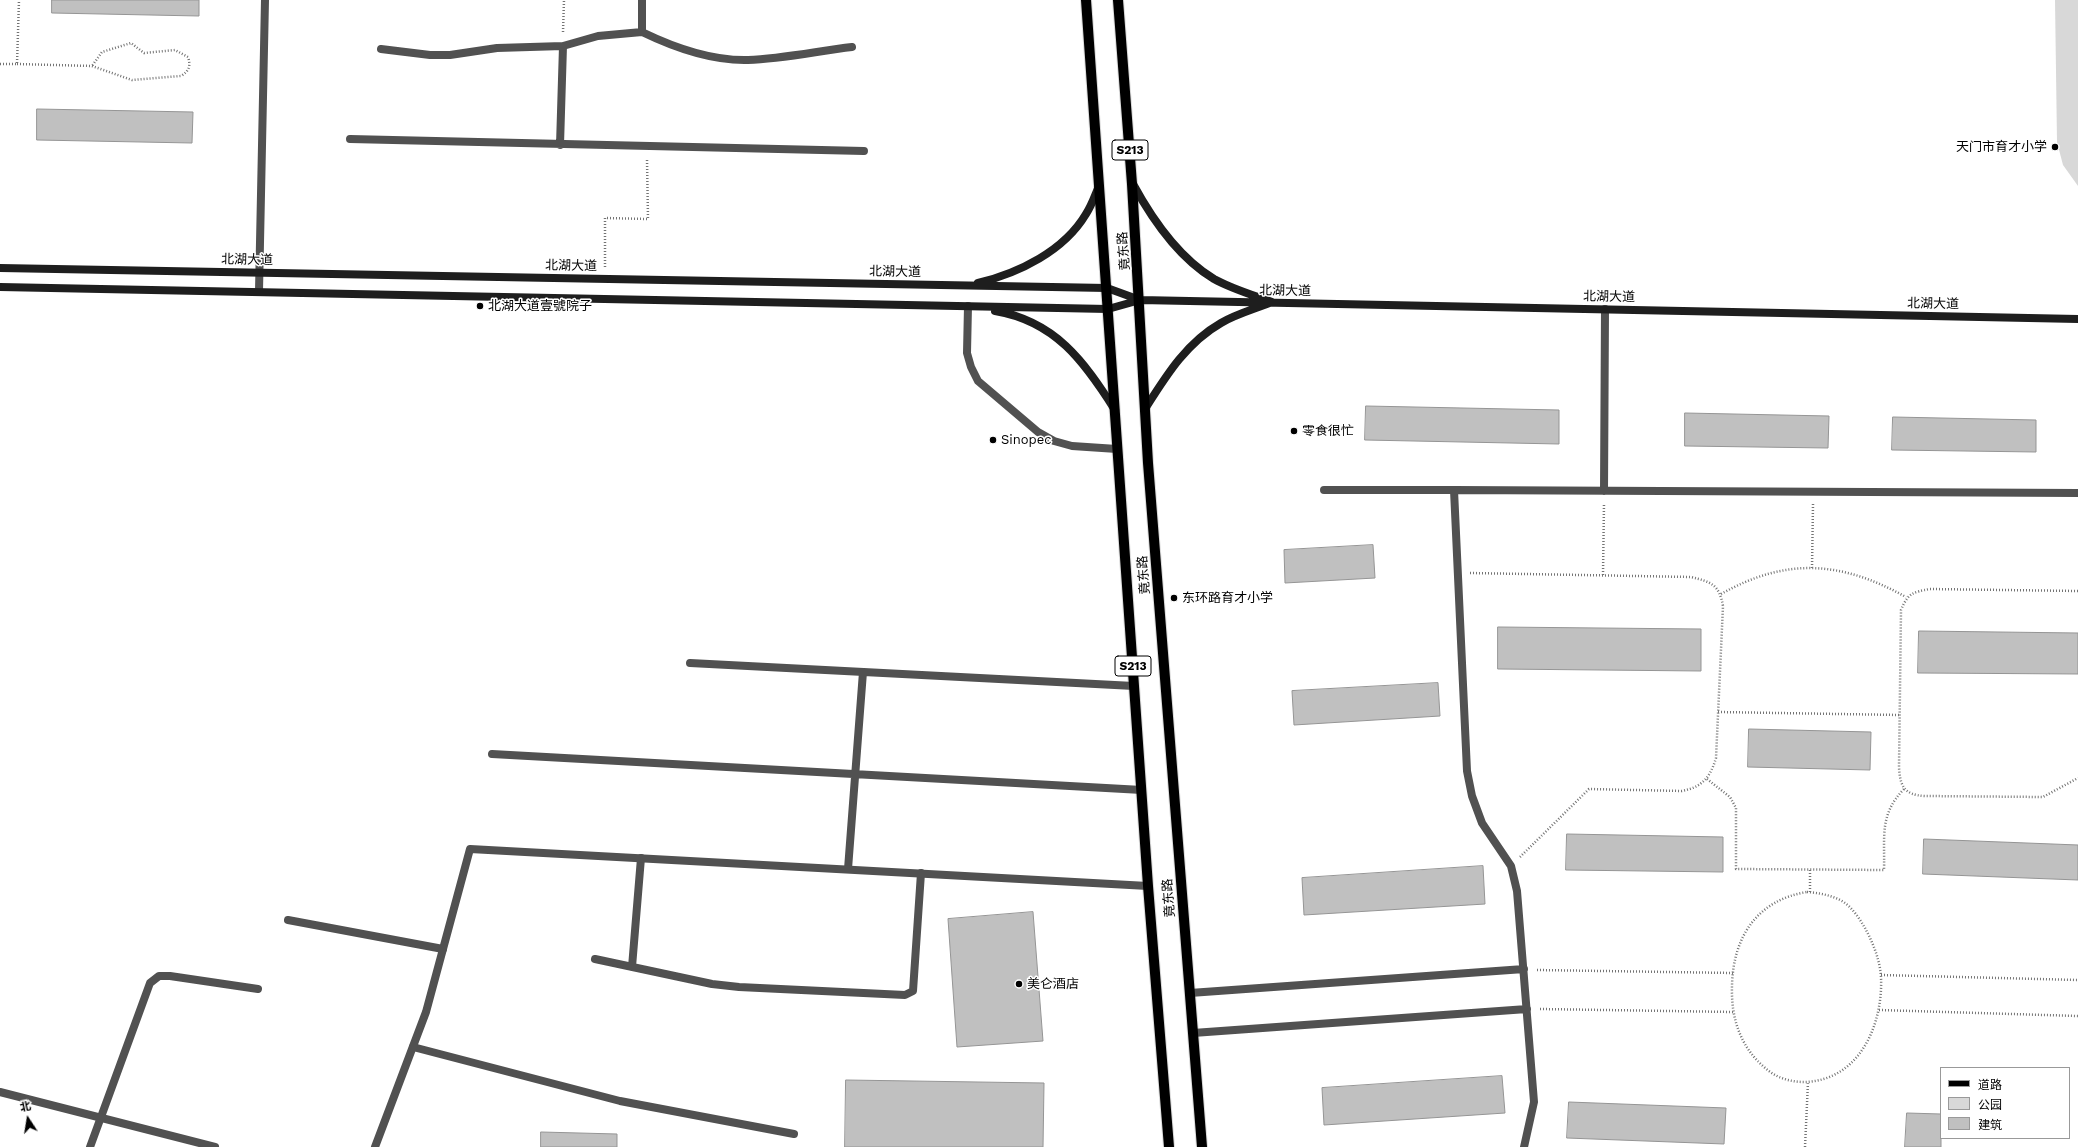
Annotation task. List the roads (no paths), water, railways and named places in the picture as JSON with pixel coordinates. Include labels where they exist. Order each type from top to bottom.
[{"type":"main road","name":"竟东路","points":[[1086,0],[1148,886],[1169,1147]]},
{"type":"main road","name":"竟东路","points":[[1118,0],[1140,300],[1145,409],[1202,1147]]},
{"type":"main road","points":[[1132,184],[1147,210],[1163,231],[1195,265],[1215,279],[1272,302]]},
{"type":"main road","points":[[968,286],[1011,273],[1038,260],[1072,232],[1086,214],[1100,185]]},
{"type":"main road","name":"北湖大道","points":[[0,268],[1107,288],[1140,300]]},
{"type":"main road","name":"北湖大道","points":[[0,287],[1108,309],[1140,300],[2078,319]]},
{"type":"main road","points":[[1145,409],[1167,375],[1200,337],[1222,322],[1272,302]]},
{"type":"main road","points":[[968,306],[1002,312],[1029,320],[1053,334],[1076,355],[1100,387],[1114,410]]},
{"type":"street","points":[[259,291],[265,0]]},
{"type":"street","points":[[642,0],[642,32]]},
{"type":"street","points":[[381,49],[443,55],[504,47],[563,46],[598,36],[642,32],[675,47],[725,59],[748,60],[852,47]]},
{"type":"street","points":[[560,145],[563,46]]},
{"type":"street","points":[[350,139],[864,151]]},
{"type":"street","points":[[968,306],[967,353],[971,367],[978,380],[1038,432],[1054,441],[1072,446],[1117,449]]},
{"type":"street","points":[[1604,491],[1605,309]]},
{"type":"street","points":[[1324,490],[2078,493]]},
{"type":"street","points":[[1454,490],[1467,772],[1472,796],[1482,823],[1512,866],[1517,891],[1534,1102],[1524,1147]]},
{"type":"street","points":[[690,663],[1134,686]]},
{"type":"street","points":[[848,869],[863,672]]},
{"type":"street","points":[[492,754],[1142,790]]},
{"type":"street","points":[[375,1147],[426,1012],[470,849],[1148,886]]},
{"type":"street","points":[[632,967],[641,858]]},
{"type":"street","points":[[595,959],[712,984],[739,987],[905,995],[913,991],[916,974],[921,873]]},
{"type":"street","points":[[288,920],[443,949]]},
{"type":"street","points":[[1190,993],[1524,970]]},
{"type":"street","points":[[90,1147],[150,983],[159,976],[170,976],[258,989]]},
{"type":"street","points":[[1193,1033],[1527,1009]]},
{"type":"street","points":[[412,1047],[620,1101],[794,1134]]},
{"type":"street","points":[[0,1092],[215,1147]]},
{"type":"place","name":"天门市育才小学","points":[[2055,147]]},
{"type":"place","name":"北湖大道壹號院子","points":[[480,306]]},
{"type":"place","name":"零食很忙","points":[[1294,431]]},
{"type":"place","name":"Sinopec","points":[[993,440]]},
{"type":"place","name":"东环路育才小学","points":[[1174,598]]},
{"type":"place","name":"美仑酒店","points":[[1019,984]]}]
